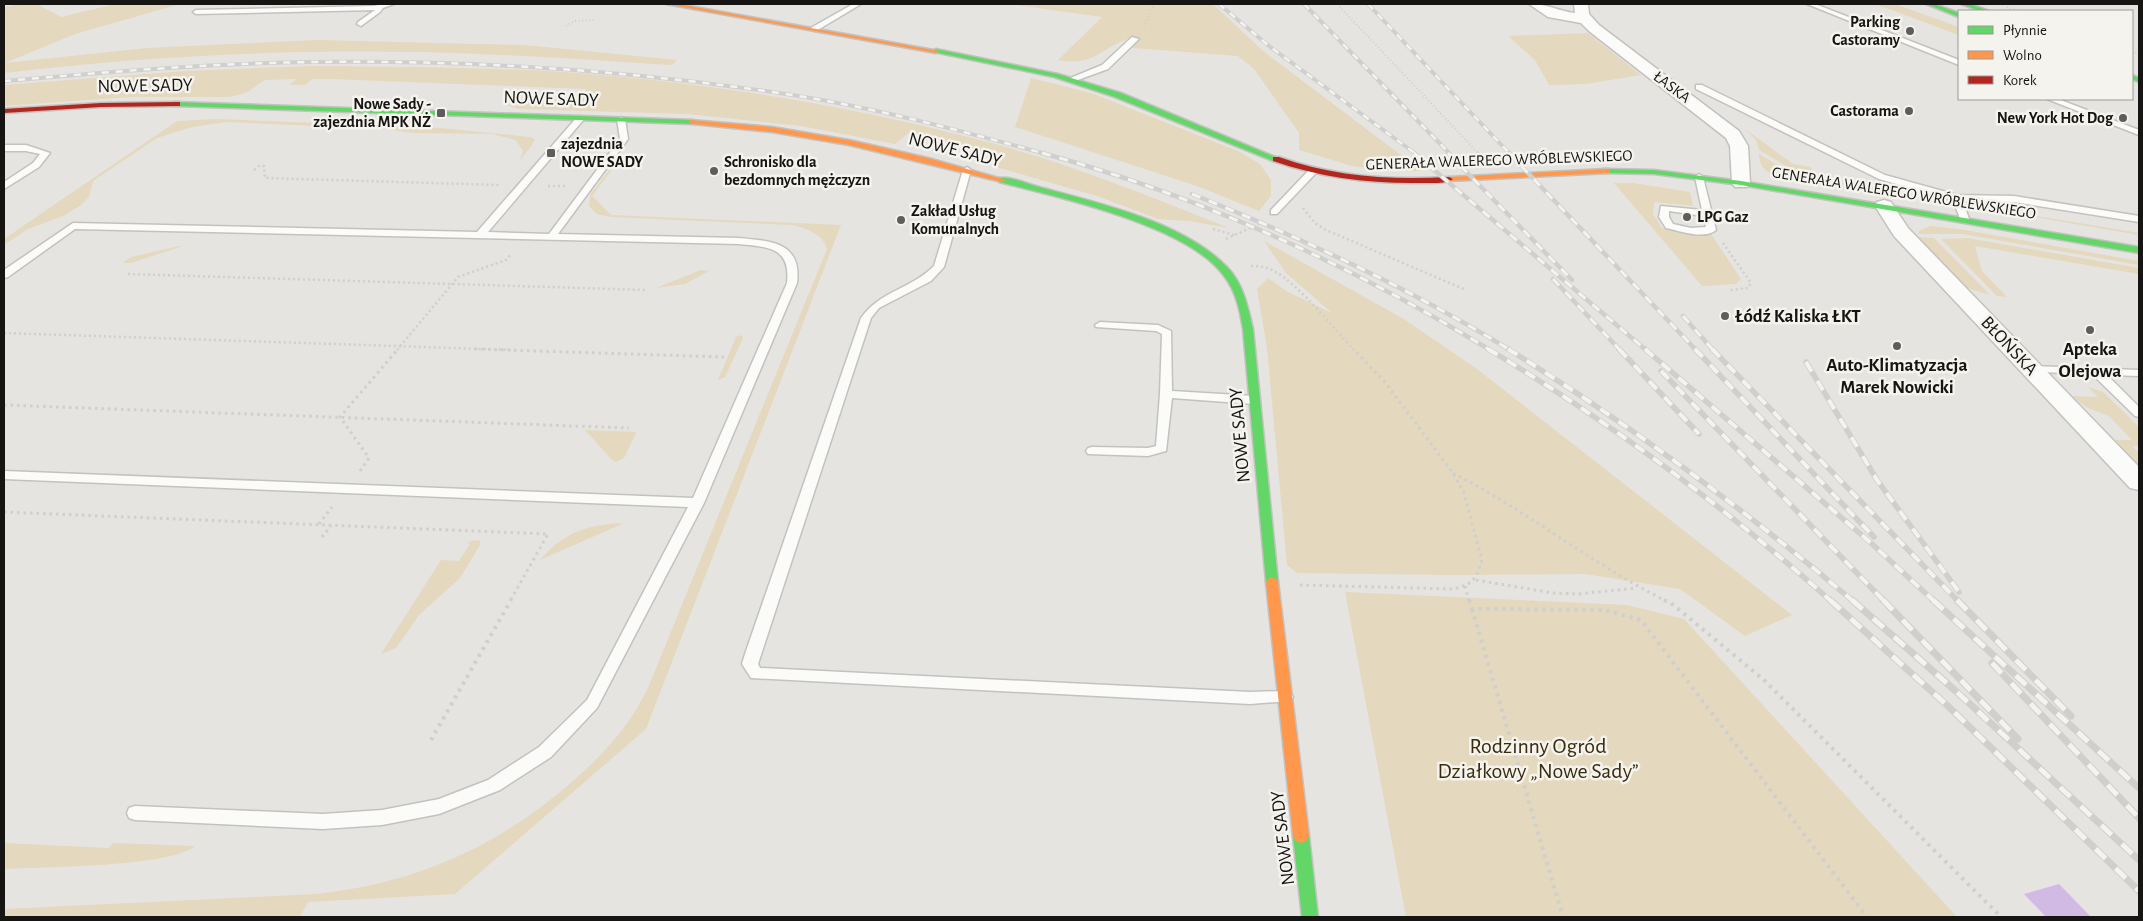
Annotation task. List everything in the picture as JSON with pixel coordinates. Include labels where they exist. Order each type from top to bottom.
[{"type":"street","name":"GENERAŁA WALEREGO WRÓBLEWSKIEGO","points":[[669,4],[685,5],[996,62],[1072,79],[1125,97],[1313,171],[1344,178],[1389,182],[1616,171],[1699,177],[1884,206],[2139,250]]},
{"type":"street","points":[[1536,4],[1554,14],[1583,11]]},
{"type":"street","points":[[1929,4],[1958,15]]},
{"type":"street","points":[[1964,4],[1983,10]]},
{"type":"street","name":"ŁASKA","points":[[1583,11],[1594,28],[1729,130],[1739,146],[1741,183]]},
{"type":"street","name":"NOWE SADY","points":[[4,111],[72,105],[160,102],[708,123],[800,133],[967,170],[1106,209],[1183,240],[1207,254],[1228,273],[1238,290],[1244,309],[1272,586],[1310,917]]},
{"type":"street","name":"BŁOŃSKA","points":[[1884,206],[1901,232],[2139,482]]},
{"type":"lane","points":[[196,12],[380,7],[391,4]]},
{"type":"lane","points":[[813,29],[858,4]]},
{"type":"lane","points":[[1810,4],[1958,63]]},
{"type":"lane","points":[[360,24],[378,11],[380,7]]},
{"type":"lane","points":[[1072,79],[1105,67],[1135,39]]},
{"type":"lane","points":[[1699,87],[1868,171],[1957,198],[2014,199],[2139,219]]},
{"type":"lane","points":[[2054,100],[2139,133]]},
{"type":"lane","points":[[481,234],[581,118]]},
{"type":"lane","points":[[552,236],[624,139],[621,119]]},
{"type":"lane","points":[[4,148],[26,148],[46,154],[36,165],[4,186]]},
{"type":"lane","points":[[967,170],[939,267],[927,279],[875,306],[866,318],[750,664],[756,674],[1240,698],[1285,698]]},
{"type":"lane","points":[[1274,212],[1313,171]]},
{"type":"lane","points":[[1699,177],[1711,230],[1691,231],[1669,226],[1664,217],[1664,208],[1707,214]]},
{"type":"lane","points":[[1957,198],[1964,220]]},
{"type":"lane","points":[[4,275],[73,226],[739,241],[770,245],[791,257],[794,264],[792,283],[697,503],[609,675],[592,704],[574,727],[548,752],[513,776],[477,795],[436,808],[380,819],[314,821],[135,812]]},
{"type":"lane","points":[[1092,451],[1148,452],[1162,448],[1166,394],[1167,333],[1158,328],[1100,325]]},
{"type":"lane","points":[[2030,369],[2139,373]]},
{"type":"lane","points":[[2097,372],[2139,413]]},
{"type":"lane","points":[[1166,394],[1254,400]]},
{"type":"lane","points":[[4,475],[697,503]]},
{"type":"path","points":[[4,9],[21,4]]},
{"type":"path","points":[[1135,39],[1144,26],[1154,4]]},
{"type":"path","points":[[1337,4],[1500,177]]},
{"type":"path","points":[[566,26],[574,21],[596,20]]},
{"type":"path","points":[[254,170],[259,166],[264,166],[265,178],[572,186]]},
{"type":"path","points":[[561,192],[566,186]]},
{"type":"path","points":[[1293,193],[1315,223],[1326,230],[1466,290]]},
{"type":"path","points":[[1234,235],[1261,222],[1274,212]]},
{"type":"path","points":[[1711,230],[1720,238],[1751,283],[1748,288],[1731,290]]},
{"type":"path","points":[[340,417],[458,277],[506,260],[526,236]]},
{"type":"path","points":[[1228,273],[1250,266],[1260,266],[1274,271],[1295,288],[1384,381],[1453,473],[1464,493],[1482,553],[1483,563],[1476,580],[1466,586],[1454,589],[1326,584],[1272,586]]},
{"type":"path","points":[[128,274],[646,290]]},
{"type":"path","points":[[4,333],[724,357]]},
{"type":"path","points":[[4,405],[629,428]]},
{"type":"path","points":[[318,525],[370,458],[340,417]]},
{"type":"path","points":[[1453,473],[1486,490],[1638,588],[1671,603],[1764,680],[2001,917]]},
{"type":"path","points":[[4,512],[548,534],[431,740]]},
{"type":"path","points":[[322,538],[331,525]]},
{"type":"path","points":[[1476,580],[1553,593],[1578,594],[1638,588]]},
{"type":"path","points":[[1466,586],[1564,917]]},
{"type":"path","points":[[1472,610],[1605,610],[1642,620],[1867,917]]},
{"type":"green space","points":[[23,4],[36,4],[61,17],[116,4],[180,4],[75,34],[5,63],[147,48],[317,40],[525,45],[677,60],[672,65],[440,53],[315,52],[190,56],[4,73],[4,8]]},
{"type":"green space","points":[[1009,4],[1213,4],[1263,51],[1422,171],[1393,171],[1352,166],[1299,150],[1299,133],[1254,69],[1238,56],[1133,48],[1130,38],[1089,59],[1081,61],[1058,60],[1102,17]]},
{"type":"green space","points":[[1875,4],[1895,4],[1958,27],[1958,35]]},
{"type":"green space","points":[[1588,33],[1641,75],[1586,84],[1549,85],[1535,60],[1508,36]]},
{"type":"green space","points":[[311,66],[429,67],[602,75],[711,87],[820,104],[927,127],[1044,158],[1168,203],[1229,228],[1189,221],[1158,219],[1097,196],[996,167],[1002,156],[910,132],[895,144],[801,126],[687,114],[518,109],[504,104],[566,99],[569,94],[582,95],[587,89],[331,79],[312,79],[305,85],[289,85],[297,79],[265,80],[246,93],[229,97],[131,97],[4,106],[4,85],[185,71]]},
{"type":"green space","points":[[1031,78],[1091,93],[1238,151],[1260,164],[1271,180],[1271,196],[1259,211],[1197,186],[1015,127]]},
{"type":"green space","points":[[216,119],[440,128],[530,137],[535,139],[520,160],[523,151],[516,140],[492,134],[414,133],[386,129],[227,122],[192,127],[157,138],[93,181],[89,197],[80,206],[63,216],[28,229],[4,245],[4,239],[177,121]]},
{"type":"green space","points":[[1744,128],[1793,164],[1811,167],[1813,176],[1944,200],[1810,180],[1759,150],[1756,140]]},
{"type":"green space","points":[[1759,154],[1801,179],[1779,176],[1767,171],[1760,162]]},
{"type":"green space","points":[[614,164],[616,164],[592,196],[611,215],[841,225],[646,729],[455,894],[308,902],[300,917],[4,917],[4,909],[317,894],[353,889],[422,871],[485,843],[545,804],[595,760],[625,727],[648,688],[827,249],[822,239],[818,236],[808,230],[792,225],[611,217],[597,214],[589,206],[590,195]]},
{"type":"green space","points":[[1614,183],[1633,183],[1690,192],[1693,206],[1654,202],[1653,214],[1662,228],[1686,234],[1711,234],[1741,279],[1736,284],[1702,286]]},
{"type":"green space","points":[[1978,207],[2139,233],[2139,235]]},
{"type":"green space","points":[[1931,226],[1959,229],[2139,261],[2139,265],[1963,234],[1918,234],[1920,230]]},
{"type":"green space","points":[[1919,237],[1934,238],[1990,295],[1964,287]]},
{"type":"green space","points":[[1967,238],[2139,268],[2139,274],[1975,246],[1982,271],[2007,297],[1997,296],[1941,239]]},
{"type":"green space","points":[[1264,241],[1404,319],[1477,369],[1792,615],[1745,636],[1680,589],[1585,574],[1297,573],[1287,565],[1267,348],[1257,289],[1268,278],[1288,292],[1332,313],[1286,273]]},
{"type":"green space","points":[[183,246],[131,263],[123,263],[131,257]]},
{"type":"green space","points":[[701,270],[709,271],[685,284],[656,288]]},
{"type":"green space","points":[[741,335],[743,338],[725,377],[718,380],[736,337]]},
{"type":"green space","points":[[2088,387],[2103,392],[2139,427],[2139,446],[2132,446],[2139,453],[2139,465],[2115,440],[2132,440],[2109,416],[2088,408],[2071,396],[2098,397]]},
{"type":"green space","points":[[585,430],[636,433],[624,458],[616,462]]},
{"type":"green space","points":[[624,523],[540,560],[557,543],[577,532],[599,525]]},
{"type":"green space","points":[[474,540],[480,541],[480,545],[460,578],[419,615],[396,648],[381,654],[441,560],[459,561],[470,544],[467,543]]},
{"type":"green space","name":"Rodzinny Ogród Działkowy „Nowe Sady”","points":[[1345,592],[1627,605],[1684,619],[1957,917],[1406,917]]},
{"type":"green space","points":[[4,843],[109,848],[113,843],[195,846],[181,853],[134,862],[4,869]]},
{"type":"shaded area","points":[[2059,884],[2091,917],[2046,917],[2024,894]]},
{"type":"railway","points":[[1219,4],[1269,46],[1416,154]]},
{"type":"railway","points":[[1304,4],[1450,154]]},
{"type":"railway","points":[[1368,4],[1510,154]]},
{"type":"railway","points":[[4,81],[160,68],[276,63],[431,63],[547,68],[663,78],[813,98],[913,119],[1046,154]]},
{"type":"railway","points":[[1042,153],[1101,170],[1159,190],[1273,236],[1383,289],[1490,350]]},
{"type":"railway","points":[[1414,153],[1646,350]]},
{"type":"railway","points":[[1448,153],[1572,280]]},
{"type":"railway","points":[[1509,153],[1696,350]]},
{"type":"railway","points":[[1192,194],[1274,228],[1354,265],[1472,327],[1510,350]]},
{"type":"railway","points":[[1553,279],[1620,350]]},
{"type":"railway","points":[[1683,316],[1713,350]]},
{"type":"railway","points":[[1488,349],[1578,406],[1665,467],[1750,532],[1831,601]]},
{"type":"railway","points":[[1508,349],[1642,437],[1770,533],[1853,601]]},
{"type":"railway","points":[[1619,349],[1699,434]]},
{"type":"railway","points":[[1645,349],[1871,543],[1934,601]]},
{"type":"railway","points":[[1695,349],[1874,537]]},
{"type":"railway","points":[[1712,349],[1958,601]]},
{"type":"railway","points":[[1806,362],[1877,480],[1959,592]]},
{"type":"railway","points":[[1661,371],[1884,601]]},
{"type":"railway","points":[[1830,600],[1949,707],[2139,891]]},
{"type":"railway","points":[[1852,600],[1958,693],[2139,860]]},
{"type":"railway","points":[[1883,600],[2018,739]]},
{"type":"railway","points":[[1933,600],[2139,788]]},
{"type":"railway","points":[[1957,600],[2071,716]]},
{"type":"railway","points":[[1992,663],[2139,818]]},
{"type":"traffic: fast","points":[[1929,4],[1958,15]]},
{"type":"traffic: fast","points":[[1964,4],[1983,10]]},
{"type":"traffic: fast","points":[[936,51],[1056,75],[1118,95],[1276,159]]},
{"type":"traffic: fast","points":[[2133,77],[2139,80]]},
{"type":"traffic: fast","points":[[177,104],[693,122]]},
{"type":"traffic: fast","points":[[1606,171],[1654,172],[1741,183],[2139,250]]},
{"type":"traffic: fast","points":[[1002,180],[1087,203],[1151,225],[1180,238],[1205,253],[1224,269],[1234,283],[1245,313],[1248,329],[1272,582]]},
{"type":"traffic: fast","points":[[1301,836],[1310,917]]},
{"type":"traffic: slow","points":[[669,4],[936,51]]},
{"type":"traffic: slow","points":[[693,122],[772,130],[849,143],[926,160],[1002,180]]},
{"type":"traffic: slow","points":[[1449,179],[1606,171]]},
{"type":"traffic: slow","points":[[1272,582],[1301,836]]},
{"type":"traffic: jam","points":[[4,111],[101,105],[177,104]]},
{"type":"traffic: jam","points":[[1276,159],[1319,172],[1361,179],[1404,181],[1449,179]]},
{"type":"place","name":"Parking Castoramy","points":[[1910,31]]},
{"type":"place","name":"Castorama","points":[[1909,111]]},
{"type":"place","name":"Nowe Sady - zajezdnia MPK NŻ","points":[[441,113]]},
{"type":"place","name":"New York Hot Dog","points":[[2123,118]]},
{"type":"place","name":"zajezdnia NOWE SADY","points":[[551,153]]},
{"type":"place","name":"Schronisko dla bezdomnych mężczyzn","points":[[714,171]]},
{"type":"place","name":"LPG Gaz","points":[[1687,217]]},
{"type":"place","name":"Zakład Usług Komunalnych","points":[[901,220]]},
{"type":"place","name":"Łódź Kaliska ŁKT","points":[[1725,316]]},
{"type":"place","name":"Apteka Olejowa","points":[[2090,330]]},
{"type":"place","name":"Auto-Klimatyzacja Marek Nowicki","points":[[1897,346]]}]
